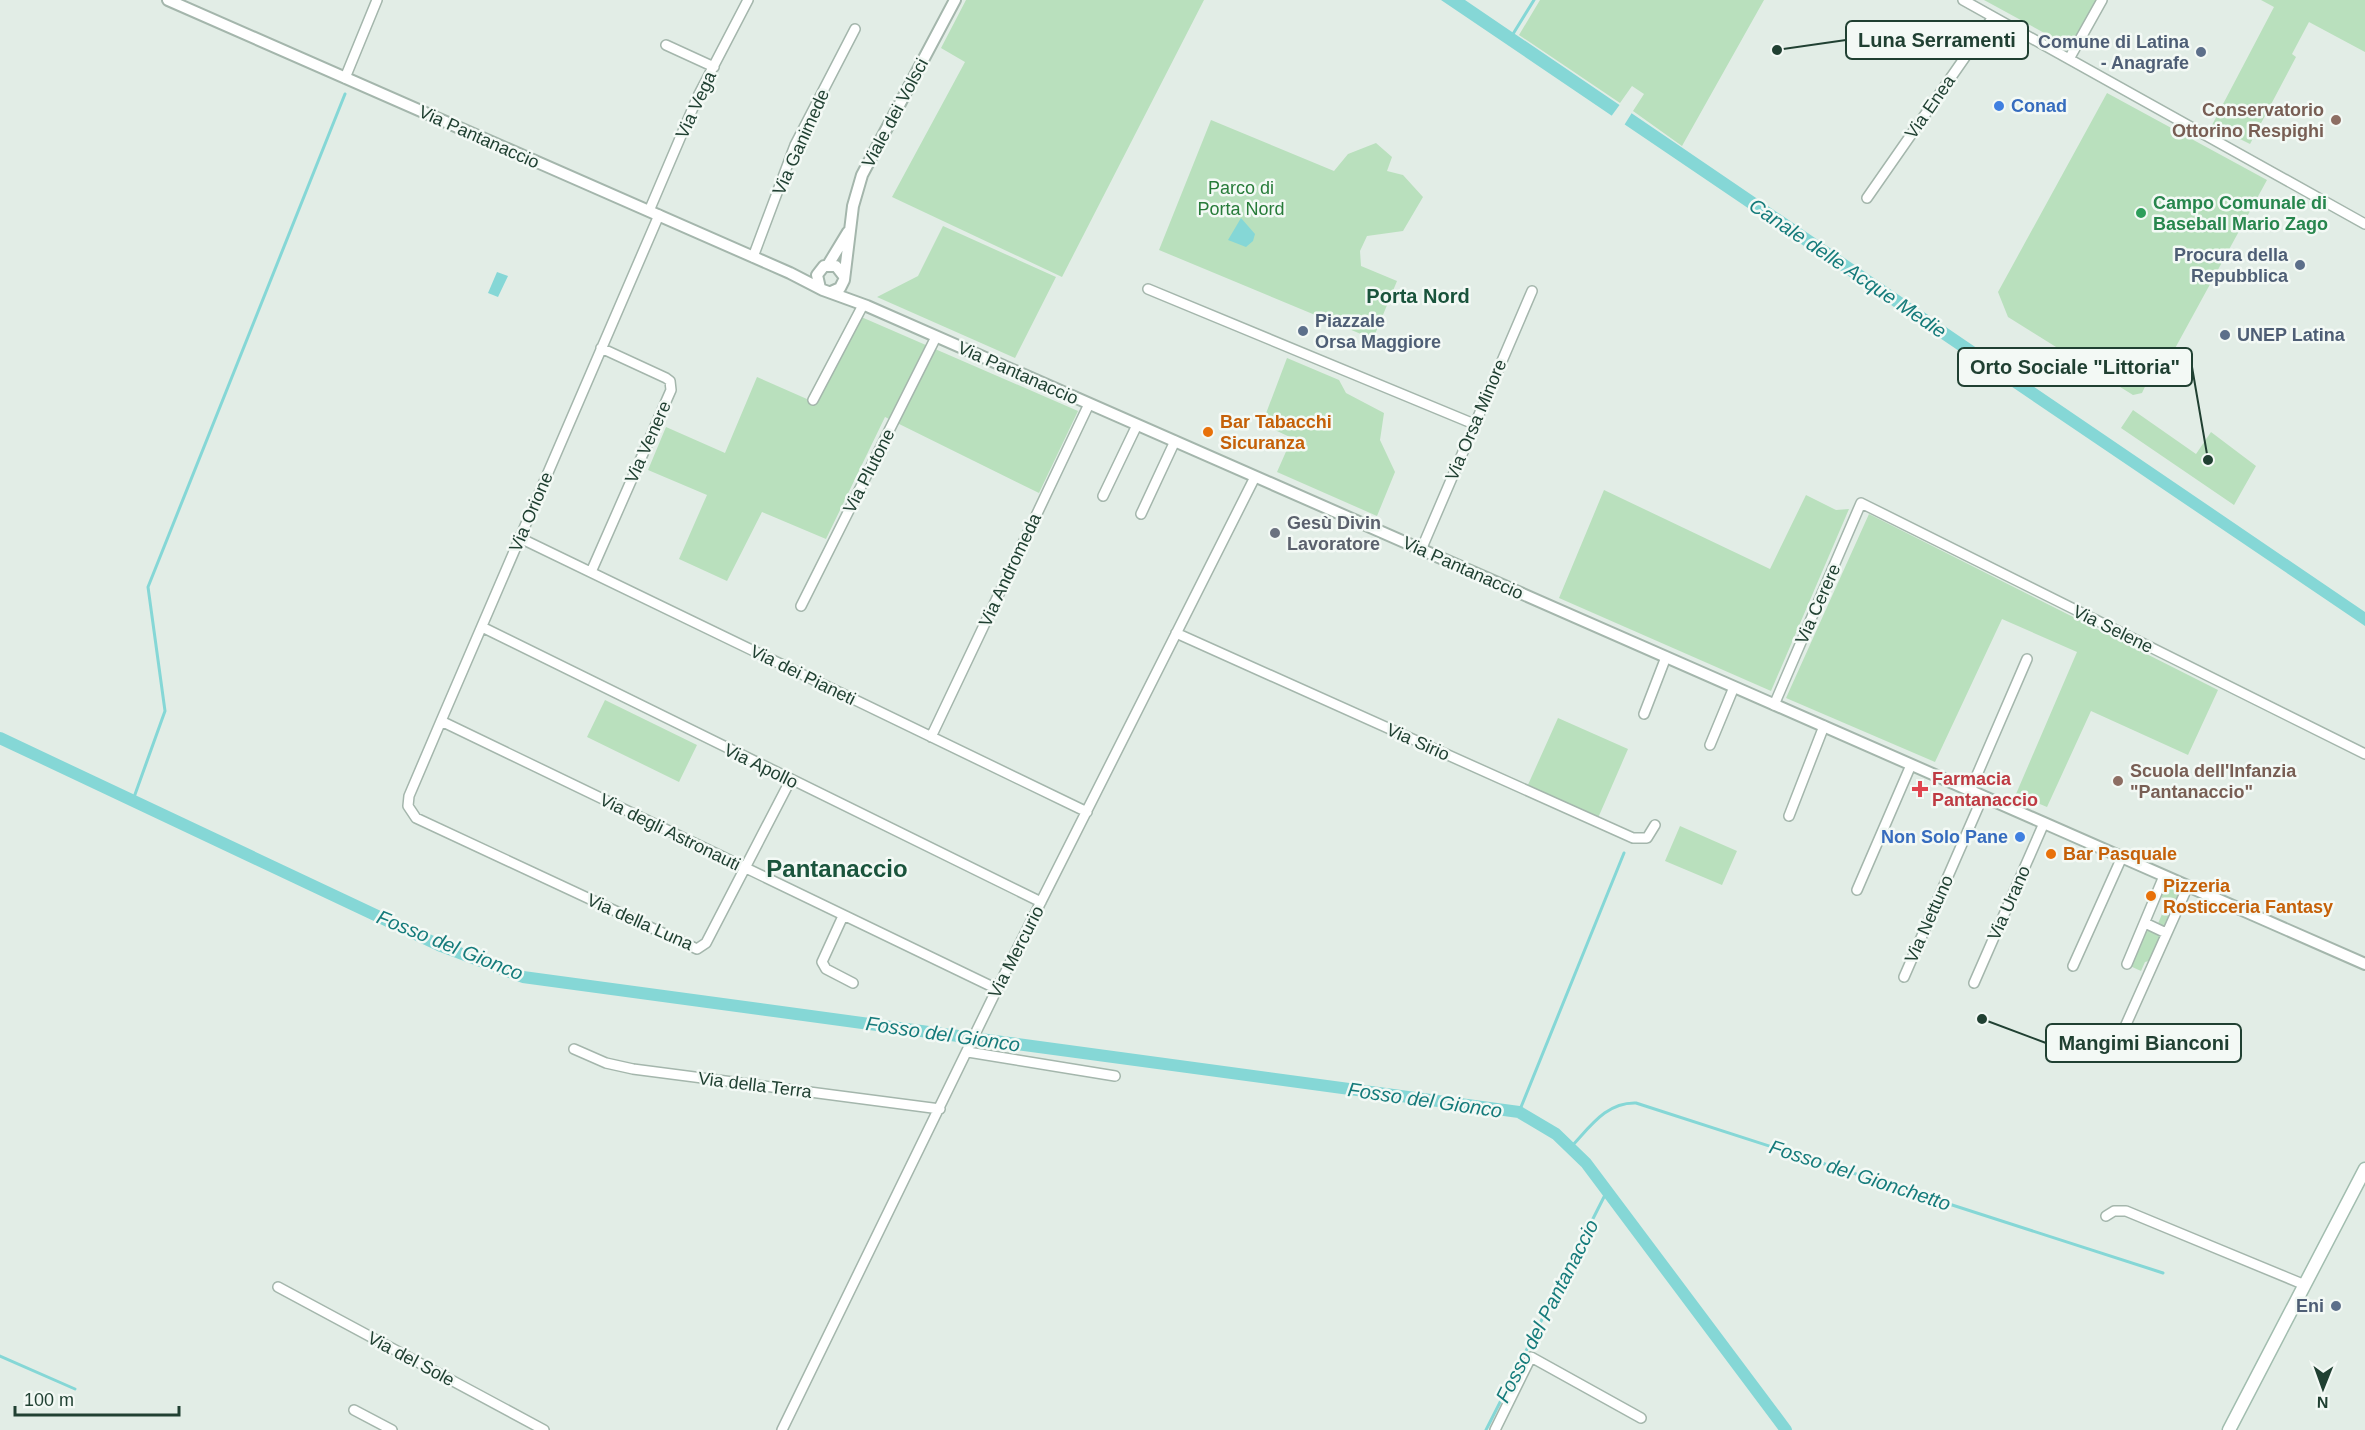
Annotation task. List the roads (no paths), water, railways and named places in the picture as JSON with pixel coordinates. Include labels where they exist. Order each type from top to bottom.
[{"type":"main road","points":[[2229,1430],[2365,1169]]},
{"type":"street","name":"Via Pantanaccio","points":[[168,0],[820,288]]},
{"type":"street","points":[[345,78],[376,0]]},
{"type":"street","name":"Via Vega","points":[[654,213],[698,96],[748,0]]},
{"type":"street","name":"Viale dei Volsci","points":[[843,280],[855,195],[866,166],[955,0]]},
{"type":"street","points":[[1963,0],[2365,224]]},
{"type":"street","points":[[2069,59],[2102,0]]},
{"type":"street","name":"Via Enea","points":[[1867,198],[1994,17]]},
{"type":"street","name":"Via Ganimede","points":[[753,257],[795,145],[855,29]]},
{"type":"street","points":[[666,45],[714,68]]},
{"type":"street","name":"Via Orione","points":[[409,810],[409,796],[601,348],[654,213]]},
{"type":"street","name":"Viale dei Volsci","points":[[823,268],[849,232]]},
{"type":"street","points":[[836,266],[843,280],[831,292],[820,288],[816,279],[823,268],[836,266]]},
{"type":"street","name":"Via Pantanaccio","points":[[790,273],[823,268]]},
{"type":"street","name":"Via Pantanaccio","points":[[843,280],[863,305]]},
{"type":"street","points":[[1149,289],[1474,424]]},
{"type":"street","name":"Via Orsa Minore","points":[[1421,550],[1532,291]]},
{"type":"street","name":"Via Pantanaccio","points":[[831,292],[2365,964]]},
{"type":"street","points":[[813,400],[863,305]]},
{"type":"street","name":"Via Plutone","points":[[801,606],[936,337]]},
{"type":"street","name":"Via Venere","points":[[591,572],[671,387],[666,378],[601,348]]},
{"type":"street","name":"Via Andromeda","points":[[931,736],[1089,404]]},
{"type":"street","points":[[1103,496],[1137,425]]},
{"type":"street","points":[[1141,514],[1175,441]]},
{"type":"street","name":"Via Mercurio","points":[[782,1430],[970,1049],[997,989],[1255,477]]},
{"type":"street","name":"Via Cerere","points":[[1774,705],[1862,503]]},
{"type":"street","name":"Via Selene","points":[[1862,503],[2365,754]]},
{"type":"street","name":"Via dei Pianeti","points":[[520,538],[1087,812]]},
{"type":"street","name":"Via Apollo","points":[[482,627],[790,781],[1041,902]]},
{"type":"street","name":"Via Sirio","points":[[1176,633],[1633,838],[1647,838],[1654,825]]},
{"type":"street","points":[[1644,714],[1666,657]]},
{"type":"street","points":[[1970,790],[2027,659]]},
{"type":"street","points":[[1710,745],[1734,687]]},
{"type":"street","name":"Via degli Astronauti","points":[[441,721],[997,989]]},
{"type":"street","points":[[1789,816],[1824,726]]},
{"type":"street","points":[[1857,890],[1911,765]]},
{"type":"street","name":"Via della Luna","points":[[409,810],[416,818],[694,949],[703,948],[706,944],[790,781]]},
{"type":"street","name":"Via Nettuno","points":[[1904,977],[1983,796]]},
{"type":"street","name":"Via Urano","points":[[1974,983],[2044,823]]},
{"type":"street","points":[[2073,966],[2122,857]]},
{"type":"street","points":[[2127,964],[2164,876]]},
{"type":"street","points":[[2124,1029],[2188,886]]},
{"type":"street","points":[[843,916],[822,962],[828,970],[853,983]]},
{"type":"street","points":[[2145,923],[2166,933]]},
{"type":"street","name":"Via della Terra","points":[[574,1049],[606,1063],[633,1070],[940,1109]]},
{"type":"street","points":[[970,1049],[1115,1076]]},
{"type":"street","points":[[2106,1216],[2114,1211],[2126,1211],[2305,1285]]},
{"type":"street","name":"Via del Sole","points":[[278,1287],[544,1430]]},
{"type":"street","points":[[1495,1430],[1531,1357],[1641,1418]]},
{"type":"street","points":[[354,1410],[392,1430]]},
{"type":"water","name":"Canale delle Acque Medie","points":[[1441,0],[1465,0],[2365,612],[2365,626]]},
{"type":"water","points":[[1241,218],[1255,234],[1253,241],[1246,247],[1228,240]]},
{"type":"water","points":[[497,272],[508,276],[498,297],[488,293]]},
{"type":"waterway","points":[[1513,34],[1534,0]]},
{"type":"waterway","points":[[133,800],[165,711],[148,587],[345,94]]},
{"type":"waterway","name":"Fosso del Gionco","points":[[0,738],[441,946],[523,977],[1519,1112],[1556,1134],[1586,1163],[1786,1430]]},
{"type":"waterway","points":[[1519,1112],[1624,853]]},
{"type":"waterway","name":"Fosso del Gionchetto","points":[[1570,1148],[1607,1111],[1625,1104],[1636,1103],[2163,1273]]},
{"type":"waterway","name":"Fosso del Pantanaccio","points":[[1486,1430],[1607,1191]]},
{"type":"waterway","points":[[0,1356],[75,1389]]},
{"type":"place","name":"Luna Serramenti","points":[[1777,50]]},
{"type":"place","name":"Comune di Latina - Anagrafe","points":[[2201,52]]},
{"type":"place","name":"Conad","points":[[1999,106]]},
{"type":"place","name":"Conservatorio Ottorino Respighi","points":[[2336,120]]},
{"type":"place","name":"Campo Comunale di Baseball Mario Zago","points":[[2141,213]]},
{"type":"place","name":"Procura della Repubblica","points":[[2300,265]]},
{"type":"place","name":"Piazzale Orsa Maggiore","points":[[1303,331]]},
{"type":"place","name":"UNEP Latina","points":[[2225,335]]},
{"type":"place","name":"Bar Tabacchi Sicuranza","points":[[1208,432]]},
{"type":"place","name":"Orto Sociale \"Littoria\"","points":[[2208,460]]},
{"type":"place","name":"Gesù Divin Lavoratore","points":[[1275,533]]},
{"type":"place","name":"Scuola dell'Infanzia \"Pantanaccio\"","points":[[2118,781]]},
{"type":"place","name":"Farmacia Pantanaccio","points":[[1920,789]]},
{"type":"place","name":"Non Solo Pane","points":[[2020,837]]},
{"type":"place","name":"Bar Pasquale","points":[[2051,854]]},
{"type":"place","name":"Pizzeria Rosticceria Fantasy","points":[[2151,896]]},
{"type":"place","name":"Mangimi Bianconi","points":[[1982,1019]]},
{"type":"place","name":"Eni","points":[[2336,1306]]},
{"type":"district","name":"Porta Nord","points":[[1418,296]]},
{"type":"district","name":"Pantanaccio","points":[[837,868]]},
{"type":"park label","name":"Parco di Porta Nord","points":[[1241,198]]}]
